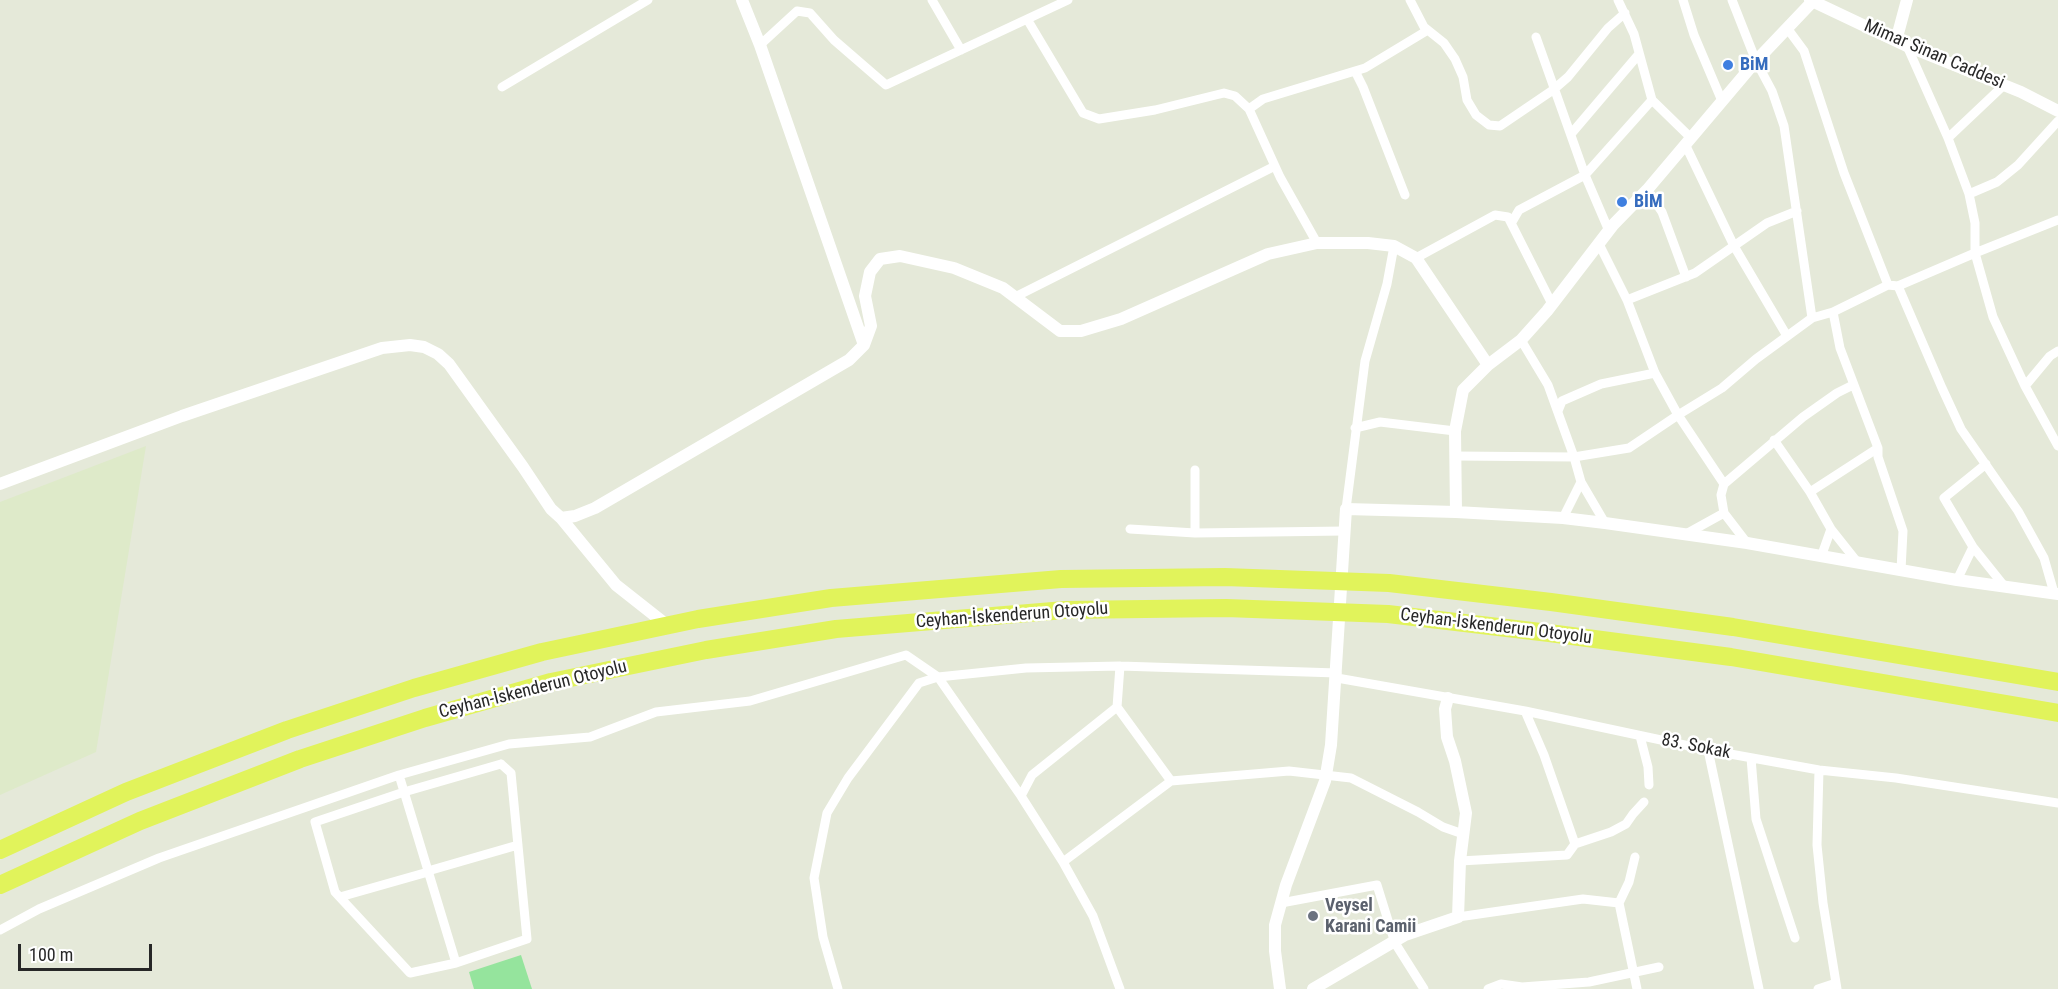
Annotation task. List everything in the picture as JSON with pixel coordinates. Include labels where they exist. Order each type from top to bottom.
[{"type":"highway","name":"Ceyhan-İskenderun Otoyolu","points":[[0,850],[126,792],[287,730],[414,688],[542,652],[668,626],[831,598],[1061,579],[1225,577],[1389,583],[1733,627],[2058,682]]},
{"type":"highway","name":"Ceyhan-İskenderun Otoyolu","points":[[0,885],[140,820],[300,759],[425,718],[551,682],[706,650],[836,629],[1053,611],[1227,608],[1388,614],[1731,657],[2058,713]]},
{"type":"street","points":[[502,87],[648,0]]},
{"type":"street","points":[[742,0],[760,45],[864,345]]},
{"type":"street","points":[[932,0],[961,50]]},
{"type":"street","points":[[760,45],[797,11],[810,13],[834,40],[886,85],[1068,0]]},
{"type":"street","points":[[1410,0],[1424,27],[1443,43],[1455,59],[1463,77],[1467,100],[1476,115],[1489,126],[1500,126],[1553,90],[1568,77],[1608,27],[1625,13]]},
{"type":"street","points":[[1618,0],[1634,34],[1652,100],[1687,141],[1734,246],[1786,336]]},
{"type":"street","points":[[1683,0],[1694,34],[1722,101]]},
{"type":"street","points":[[1732,0],[1756,61],[1772,91],[1784,126],[1812,318]]},
{"type":"street","points":[[1907,0],[1901,43],[1948,138],[1970,194],[1975,223],[1975,253],[1993,316],[2025,386],[2058,447]]},
{"type":"street","points":[[1456,512],[1455,431],[1463,390],[1488,365],[1521,340],[1609,231],[1811,1]]},
{"type":"street","name":"Mimar Sinan Caddesi","points":[[1811,1],[2058,111]]},
{"type":"street","points":[[1027,19],[1083,113],[1099,119],[1155,110],[1224,93],[1235,96],[1249,108],[1275,166],[1317,243]]},
{"type":"street","points":[[1346,509],[1456,512],[1563,518],[1605,523],[1747,543],[1957,580],[2056,594],[2044,558],[2018,511],[1961,429],[1893,285],[1844,173],[1804,51],[1787,28]]},
{"type":"street","points":[[1249,108],[1263,99],[1365,68],[1428,30]]},
{"type":"street","points":[[1536,37],[1553,90],[1609,231]]},
{"type":"street","points":[[1571,134],[1639,54]]},
{"type":"street","points":[[1355,71],[1364,87],[1405,195]]},
{"type":"street","points":[[1948,138],[2004,85]]},
{"type":"street","points":[[1512,222],[1519,210],[1585,175],[1652,100]]},
{"type":"street","points":[[1970,194],[1997,182],[2018,165],[2058,122]]},
{"type":"street","points":[[1015,297],[1275,166]]},
{"type":"street","points":[[1647,190],[1662,212],[1686,277]]},
{"type":"street","points":[[1627,300],[1705,268],[1767,223],[1797,211]]},
{"type":"street","points":[[1416,258],[1495,215],[1508,217],[1552,304]]},
{"type":"street","points":[[1455,456],[1574,457],[1629,448],[1722,388],[1812,318],[1833,312],[1893,285],[2058,220]]},
{"type":"street","points":[[561,518],[575,516],[595,508],[849,360],[864,345],[871,326],[865,296],[870,272],[880,259],[900,256],[954,268],[1003,288],[1060,331],[1081,332],[1121,319],[1268,254],[1317,243],[1368,243],[1394,246],[1416,258],[1488,365]]},
{"type":"street","points":[[1599,244],[1627,300],[1655,373],[1678,415],[1724,484]]},
{"type":"street","points":[[1280,989],[1275,951],[1275,925],[1326,774],[1337,676],[1344,531],[1355,429],[1365,361],[1387,284],[1394,246]]},
{"type":"street","points":[[1833,312],[1840,348],[1878,448],[1878,457],[1903,531],[1902,570]]},
{"type":"street","points":[[1521,340],[1548,385],[1581,482],[1605,523]]},
{"type":"street","points":[[0,484],[182,416],[382,348],[410,345],[424,347],[438,354],[449,364],[524,467],[551,509],[616,585],[668,626]]},
{"type":"street","points":[[2025,386],[2050,356],[2058,351]]},
{"type":"street","points":[[1558,411],[1562,401],[1601,384],[1655,373]]},
{"type":"street","points":[[1747,543],[1724,513],[1720,495],[1724,484],[1803,417],[1854,385]]},
{"type":"street","points":[[1355,429],[1380,422],[1455,431]]},
{"type":"street","points":[[1774,440],[1810,492],[1831,528],[1858,563]]},
{"type":"street","points":[[1810,492],[1878,448]]},
{"type":"street","points":[[1986,464],[1944,498],[1973,547],[2004,586]]},
{"type":"street","points":[[1195,470],[1195,533]]},
{"type":"street","points":[[1563,518],[1581,482]]},
{"type":"street","points":[[1686,534],[1724,513]]},
{"type":"street","points":[[1821,557],[1831,528]]},
{"type":"street","points":[[1130,529],[1195,533],[1344,531]]},
{"type":"street","points":[[1957,580],[1973,547]]},
{"type":"street","points":[[0,930],[39,909],[159,858],[399,775],[509,744],[590,737],[656,712],[750,701],[906,655],[938,677],[1021,796],[1063,862],[1093,916],[1120,989]]},
{"type":"street","points":[[1120,666],[1117,707],[1171,782]]},
{"type":"street","name":"83. Sokak","points":[[938,677],[1026,668],[1120,666],[1337,676],[1525,711],[1750,758],[1819,770],[1896,778],[2058,803]]},
{"type":"street","points":[[838,989],[823,937],[814,878],[827,813],[848,777],[919,683],[938,677]]},
{"type":"street","points":[[1448,698],[1445,709],[1447,737],[1455,761],[1466,813],[1460,861],[1458,917]]},
{"type":"street","points":[[1021,796],[1032,775],[1117,707]]},
{"type":"street","points":[[1525,711],[1544,755],[1575,844]]},
{"type":"street","points":[[1640,736],[1648,767],[1648,785]]},
{"type":"street","points":[[1708,750],[1758,989]]},
{"type":"street","points":[[1750,758],[1756,819],[1795,938]]},
{"type":"street","points":[[501,764],[511,773],[527,939],[456,963],[410,973],[335,892],[315,822],[404,792],[501,764]]},
{"type":"street","points":[[1818,989],[1836,986],[1817,845],[1819,770]]},
{"type":"street","points":[[1063,862],[1171,782],[1289,771],[1351,778],[1443,827],[1463,834]]},
{"type":"street","points":[[399,775],[456,963]]},
{"type":"street","points":[[1460,861],[1567,855],[1575,844],[1626,824],[1644,802]]},
{"type":"street","points":[[340,897],[518,845]]},
{"type":"street","points":[[1635,857],[1629,882],[1619,903],[1637,989]]},
{"type":"street","points":[[1281,903],[1377,885],[1395,943],[1424,989]]},
{"type":"street","points":[[1313,989],[1395,943],[1405,935],[1458,917],[1583,899],[1619,903]]},
{"type":"street","points":[[1488,989],[1501,984],[1522,987],[1589,982],[1659,967]]},
{"type":"shaded area","points":[[146,446],[96,752],[0,795],[0,502]]},
{"type":"green space","points":[[521,955],[532,989],[474,989],[469,972]]},
{"type":"place","name":"BiM","points":[[1728,65]]},
{"type":"place","name":"BİM","points":[[1622,202]]},
{"type":"place","name":"Veysel Karani Camii","points":[[1313,916]]}]
